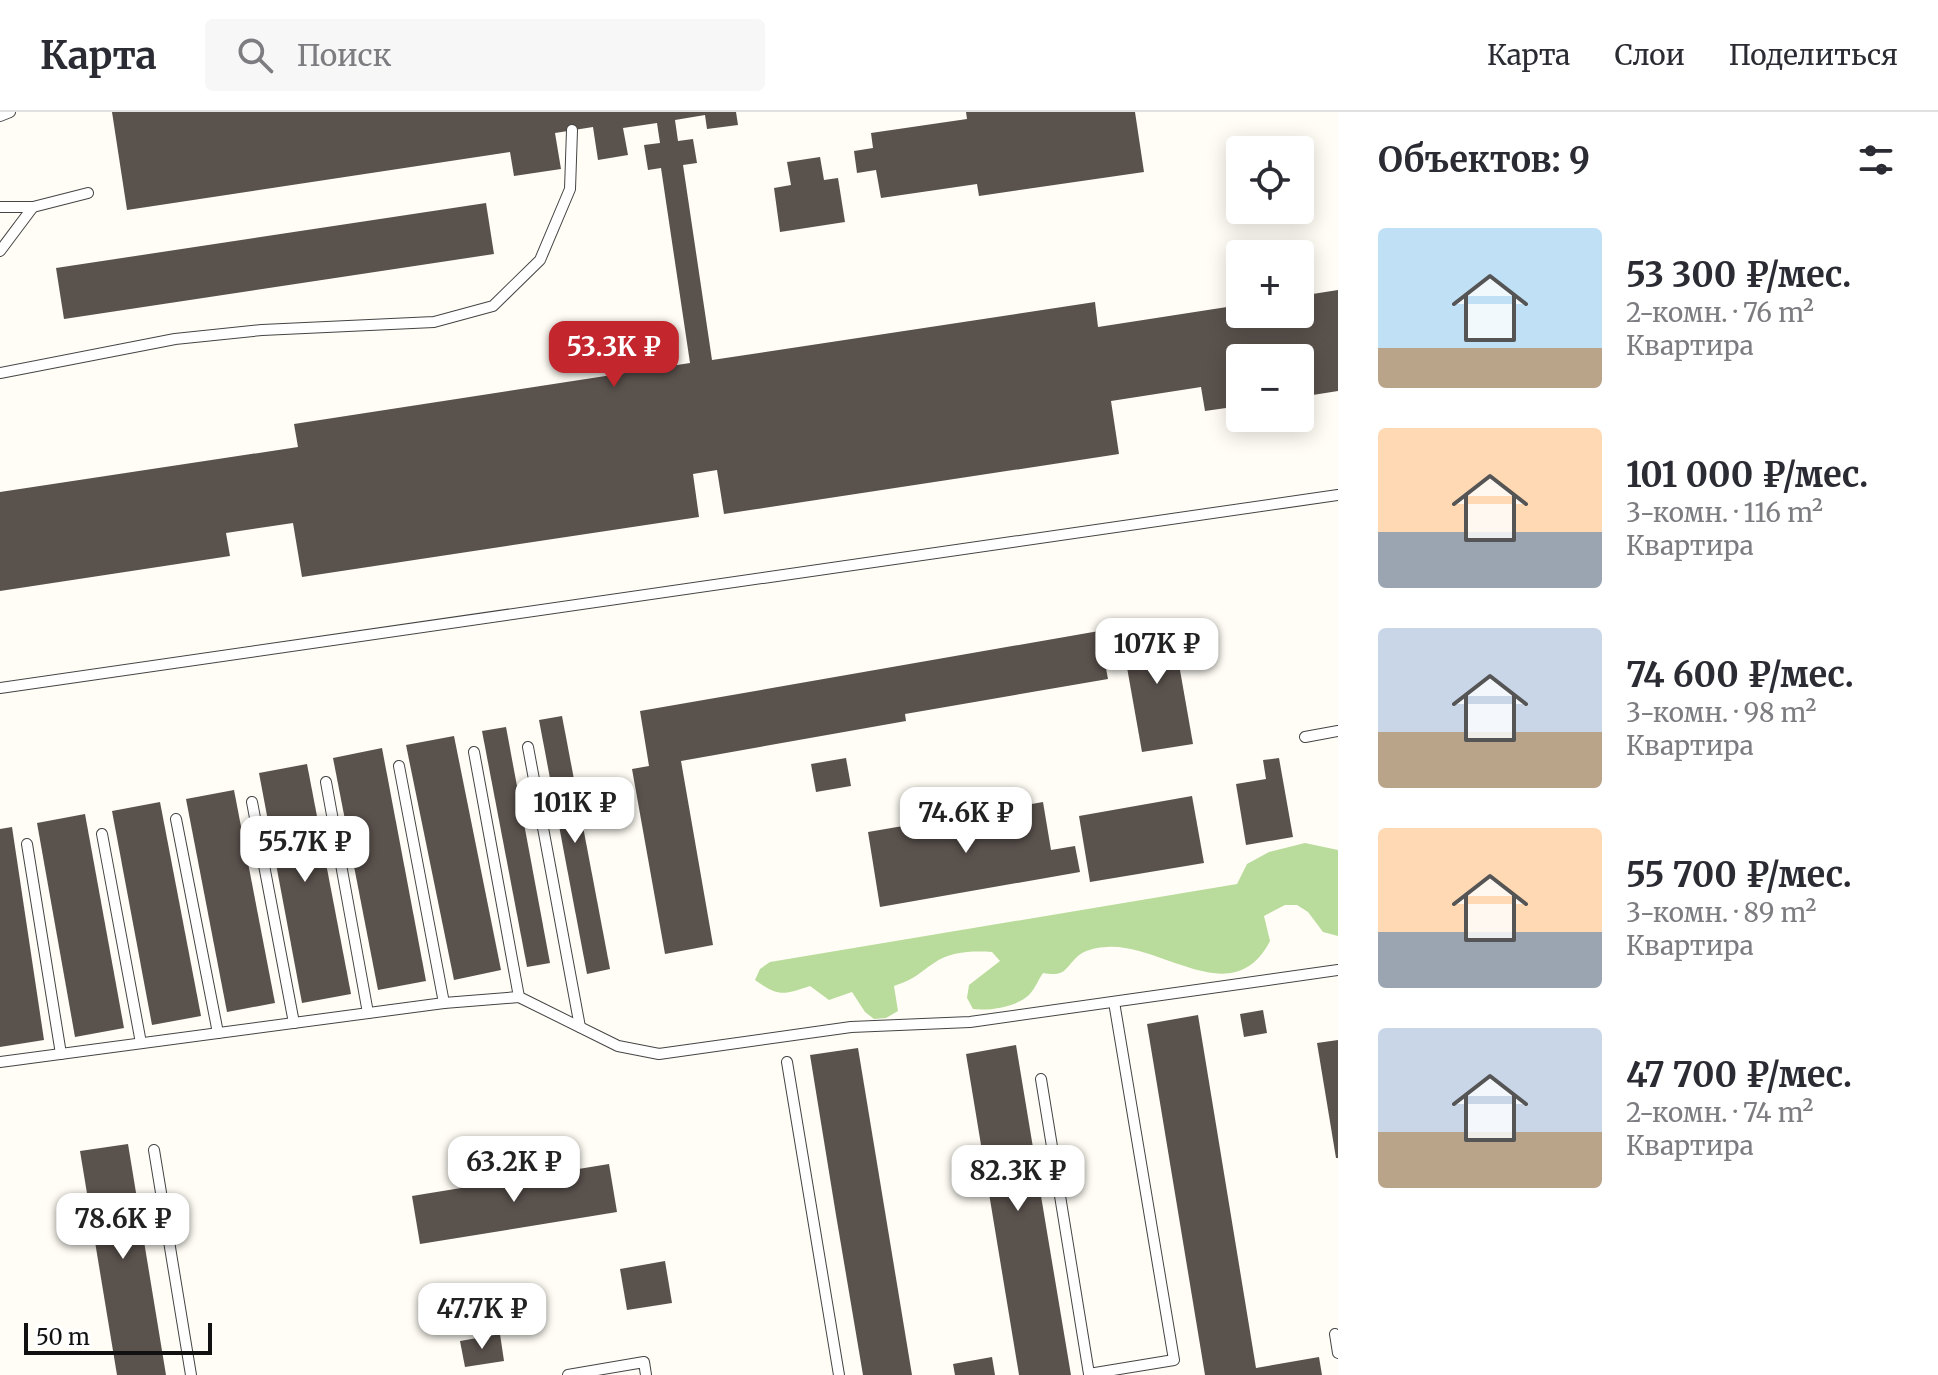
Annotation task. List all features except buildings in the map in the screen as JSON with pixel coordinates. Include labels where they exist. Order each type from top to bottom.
[{"type":"lane","points":[[0,116],[10,112]]},
{"type":"lane","points":[[0,373],[175,339],[262,330],[434,322],[493,306],[540,260],[570,189],[572,130]]},
{"type":"lane","points":[[0,207],[33,207],[88,193]]},
{"type":"lane","points":[[0,251],[33,207]]},
{"type":"lane","points":[[0,688],[1338,495]]},
{"type":"lane","points":[[1305,737],[1338,731]]},
{"type":"lane","points":[[528,747],[580,1027]]},
{"type":"lane","points":[[474,752],[519,997]]},
{"type":"lane","points":[[399,766],[444,1003]]},
{"type":"lane","points":[[326,782],[368,1013]]},
{"type":"lane","points":[[252,802],[294,1023]]},
{"type":"lane","points":[[176,819],[218,1033]]},
{"type":"lane","points":[[102,834],[141,1043]]},
{"type":"lane","points":[[27,844],[61,1054]]},
{"type":"lane","points":[[0,1062],[444,1003],[519,997],[618,1046],[659,1054],[851,1027],[970,1022],[1338,970]]},
{"type":"lane","points":[[1041,1079],[1089,1374],[1131,1371],[1174,1360],[1114,1002]]},
{"type":"lane","points":[[787,1062],[839,1375]]},
{"type":"lane","points":[[154,1150],[191,1375]]},
{"type":"lane","points":[[1335,1334],[1338,1353]]},
{"type":"lane","points":[[568,1375],[644,1362],[646,1375]]},
{"type":"green space","points":[[1305,843],[1338,850],[1338,936],[1323,932],[1308,912],[1297,905],[1285,905],[1264,916],[1270,941],[1255,962],[1237,972],[1195,970],[1150,954],[1107,947],[1081,954],[1060,973],[1043,973],[1031,993],[1017,1003],[995,1009],[973,1009],[967,998],[969,985],[1000,961],[992,952],[962,953],[941,959],[894,986],[898,1011],[886,1018],[874,1019],[865,1012],[852,992],[829,1000],[810,986],[781,993],[755,980],[760,969],[770,962],[1237,884],[1247,864],[1269,852]]}]
